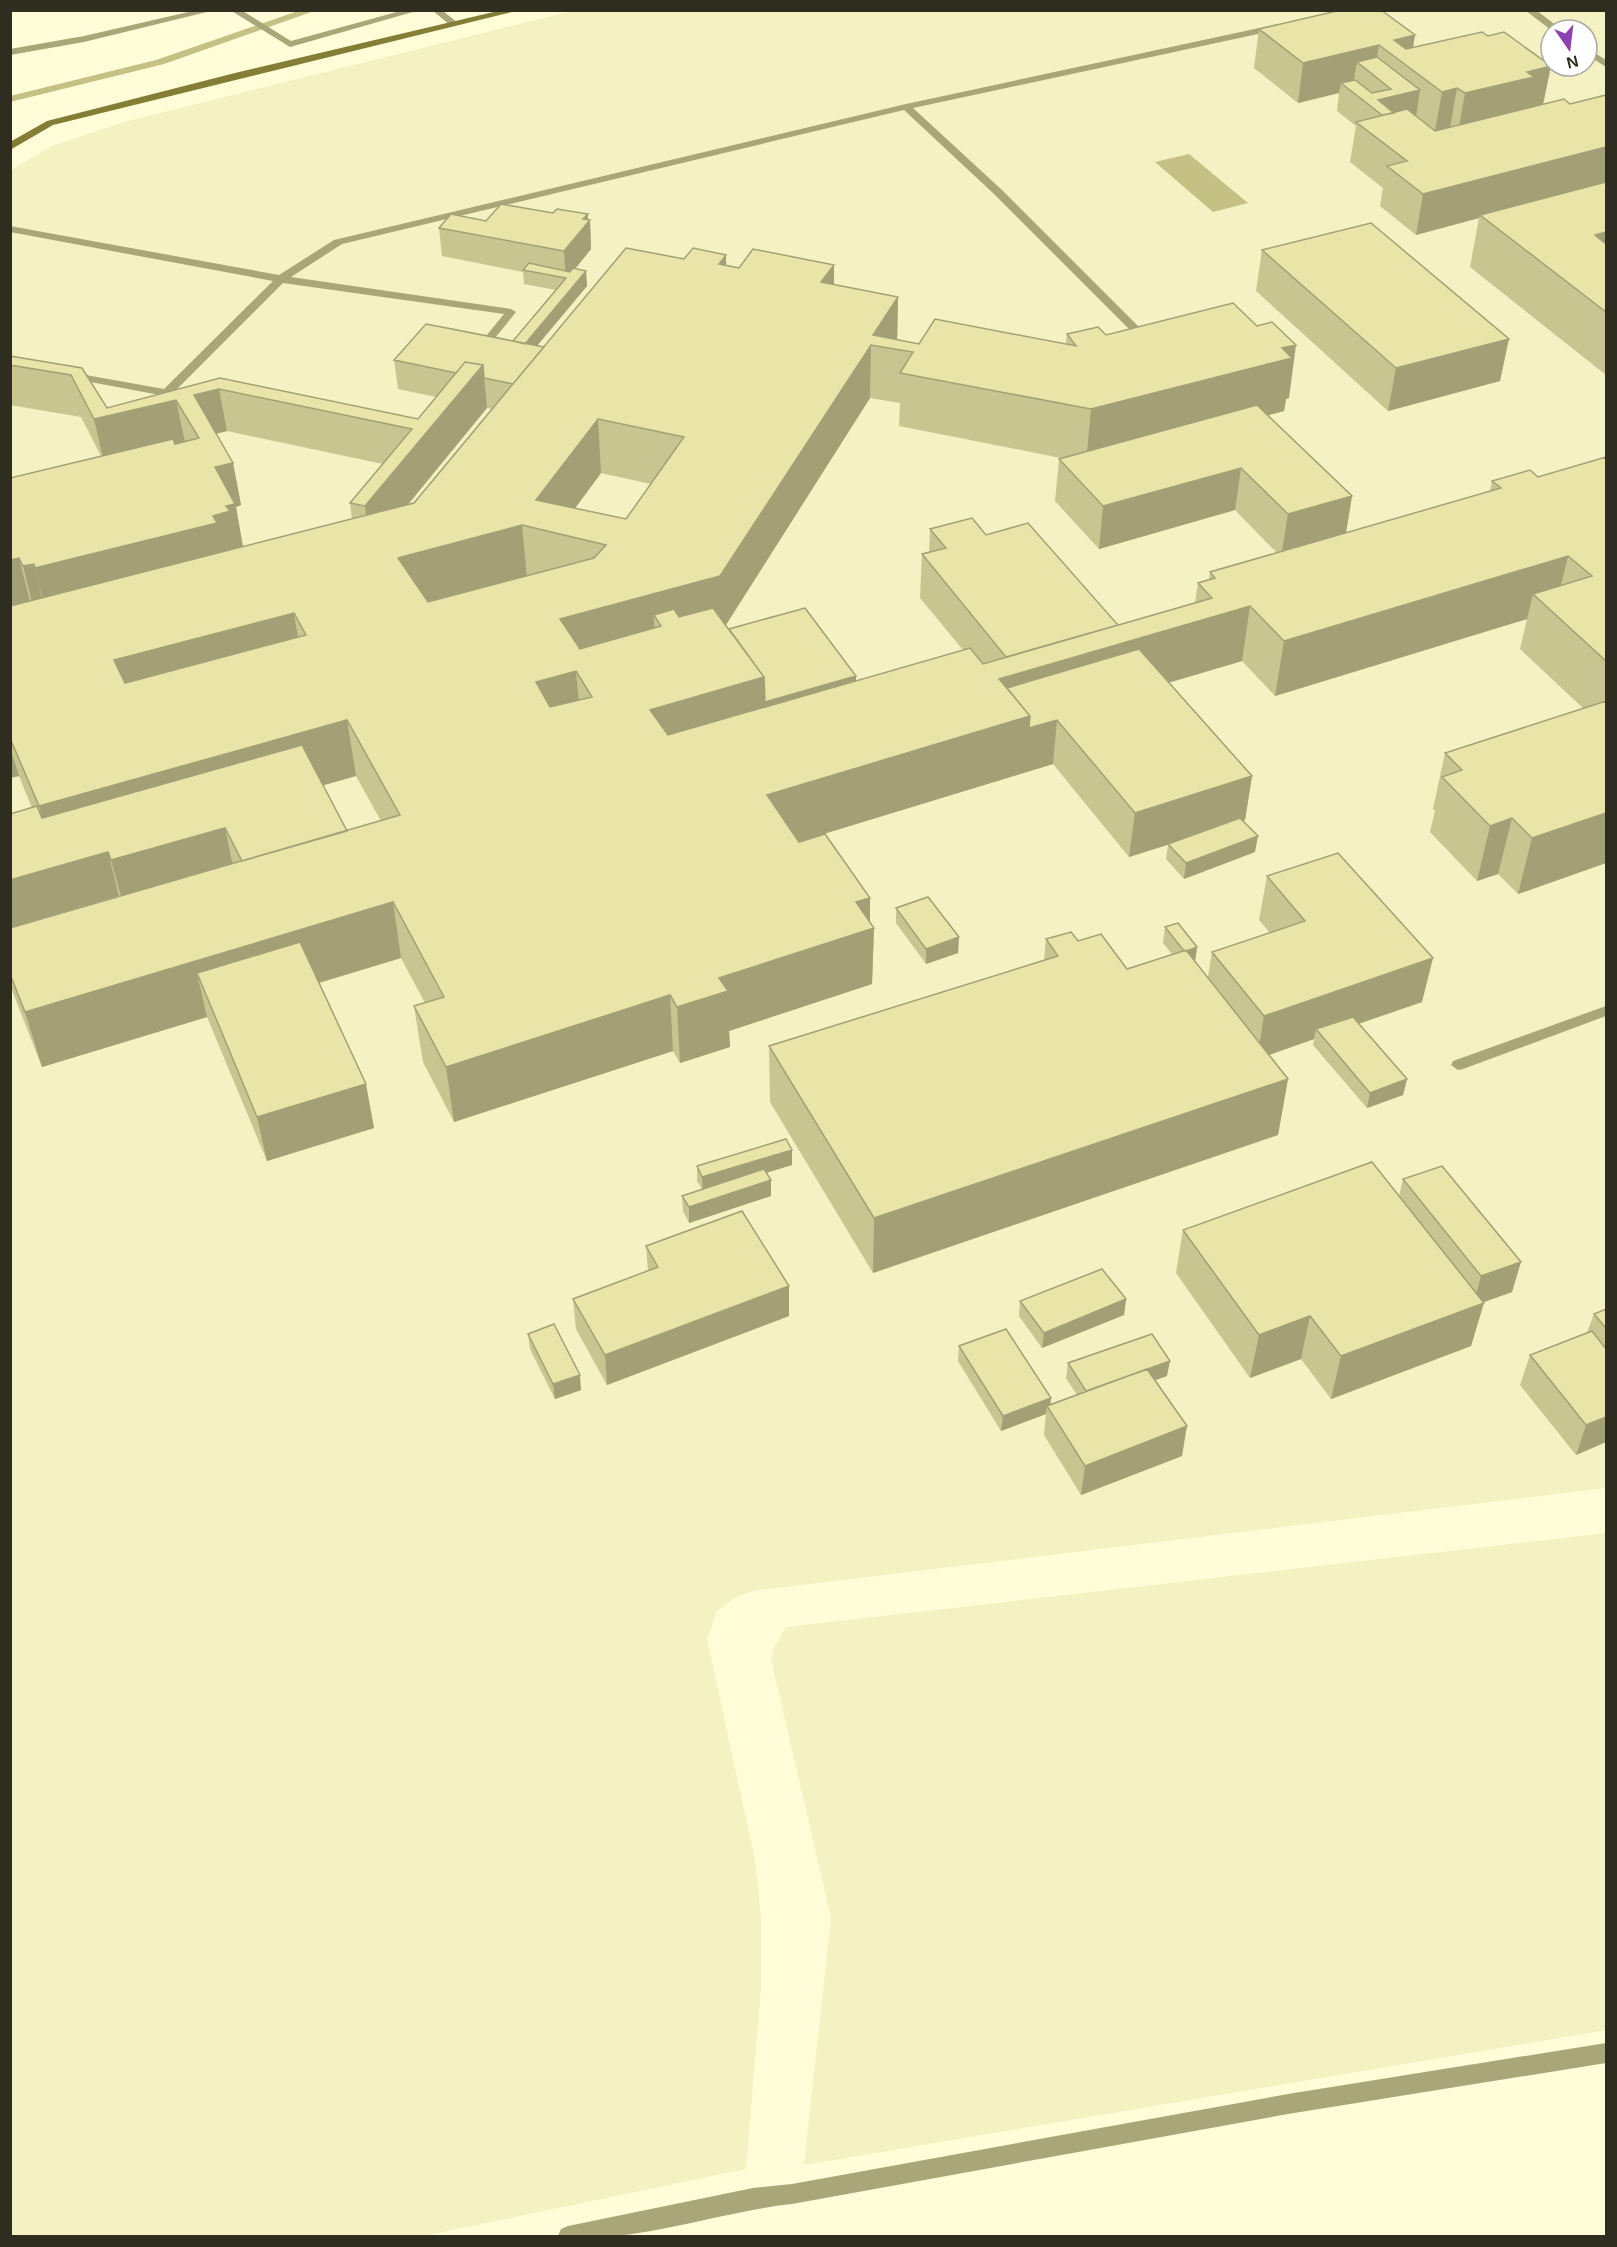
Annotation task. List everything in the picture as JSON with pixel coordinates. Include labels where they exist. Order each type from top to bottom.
[{"type":"street","points":[[10,52],[84,39],[211,10]]},
{"type":"street","points":[[234,10],[290,44],[416,10]]},
{"type":"street","points":[[436,10],[454,24]]},
{"type":"street","points":[[10,147],[50,123],[516,10]]},
{"type":"street","points":[[166,394],[281,279],[338,242],[906,107],[1286,25]]},
{"type":"street","points":[[906,107],[998,192],[1146,340]]},
{"type":"street","points":[[10,229],[281,279],[511,312],[474,357]]},
{"type":"street","points":[[55,373],[189,398]]},
{"type":"street","points":[[1458,1065],[1606,1011]]},
{"type":"street","points":[[568,2236],[753,2198],[792,2194],[1288,2104],[1606,2053]]},
{"type":"shaded area","points":[[572,11],[1606,11],[1606,1488],[752,1591],[734,1598],[717,1611],[707,1639],[755,1860],[761,1918],[761,1987],[746,2169],[424,2236],[11,2236],[11,170],[52,146],[128,121]]},
{"type":"shaded area","points":[[1189,154],[1248,203],[1213,212],[1155,162]]},
{"type":"shaded area","points":[[1606,1533],[1606,2030],[804,2165],[831,1918],[771,1659],[774,1648],[786,1627]]},
{"type":"building","points":[[1341,10],[1381,10],[1415,35],[1394,40],[1406,49],[1482,32],[1488,36],[1504,32],[1539,57],[1539,69],[1527,72],[1534,77],[1465,93],[1457,88],[1442,92],[1379,45],[1303,63],[1259,29]]},
{"type":"building","points":[[1377,57],[1420,90],[1378,100],[1394,113],[1382,115],[1341,83],[1355,80],[1372,93],[1391,89],[1357,62]]},
{"type":"building","points":[[1606,95],[1606,147],[1423,194],[1387,166],[1407,161],[1356,122],[1407,109],[1435,131],[1564,99],[1570,104]]},
{"type":"building","points":[[1606,182],[1606,232],[1595,235],[1606,244],[1606,312],[1480,215]]},
{"type":"building","points":[[501,204],[553,213],[557,209],[588,214],[583,219],[590,220],[564,251],[439,228],[451,214],[486,221]]},
{"type":"building","points":[[1371,223],[1509,339],[1396,368],[1262,250]]},
{"type":"building","points":[[626,248],[684,259],[693,248],[726,255],[719,264],[739,268],[753,249],[834,265],[821,282],[898,297],[873,335],[919,344],[935,319],[1076,346],[1067,334],[1098,327],[1106,335],[1233,303],[1257,326],[1272,322],[1296,345],[1282,348],[1292,358],[1091,409],[900,373],[913,352],[871,345],[720,576],[560,619],[580,649],[661,626],[654,615],[674,609],[679,617],[713,608],[764,677],[650,710],[668,735],[970,648],[983,664],[1212,598],[1198,583],[1215,578],[1210,572],[1501,488],[1492,481],[1530,470],[1538,477],[1606,457],[1606,661],[1533,594],[1592,576],[1568,556],[1284,641],[1250,606],[999,679],[1030,716],[767,795],[799,842],[825,834],[870,898],[856,902],[874,928],[719,978],[728,991],[677,1007],[670,995],[446,1067],[414,1006],[444,997],[393,902],[25,1012],[10,974],[10,928],[400,815],[347,720],[39,806],[10,738],[10,606],[414,503]],"holes":[[[598,419],[684,437],[626,519],[536,500]],[[522,525],[606,545],[594,558],[428,602],[398,558]],[[294,613],[306,635],[125,683],[114,660]],[[576,671],[592,697],[550,707],[536,682]]]},
{"type":"building","points":[[529,263],[570,272],[573,268],[586,271],[525,344],[513,341],[566,278],[523,270]]},
{"type":"building","points":[[426,324],[544,347],[513,384],[484,378],[483,365],[465,362],[456,373],[394,360]]},
{"type":"building","points":[[10,356],[82,368],[107,408],[220,378],[418,419],[465,362],[483,365],[365,506],[350,503],[412,429],[219,389],[194,395],[233,463],[215,467],[235,504],[226,506],[230,511],[213,516],[217,523],[35,568],[34,564],[23,566],[19,558],[10,560],[10,478],[173,439],[175,444],[199,438],[176,400],[94,419],[71,375],[10,365]]},
{"type":"building","points":[[1257,405],[1352,496],[1288,514],[1241,468],[1103,506],[1059,459]]},
{"type":"building","points":[[972,518],[986,535],[1028,523],[1118,625],[1006,657],[922,554],[946,548],[930,529]]},
{"type":"building","points":[[805,608],[856,676],[765,702],[764,677],[729,629]]},
{"type":"building","points":[[1139,649],[1252,776],[1135,813],[1057,720],[1029,728],[1030,716],[1007,688]]},
{"type":"building","points":[[1606,701],[1606,813],[1532,838],[1512,818],[1490,826],[1442,777],[1462,770],[1445,753]]},
{"type":"building","points":[[302,745],[347,831],[242,861],[225,828],[111,860],[108,852],[10,880],[10,814],[37,806],[42,818]]},
{"type":"building","points":[[1240,818],[1258,836],[1186,863],[1168,844]]},
{"type":"building","points":[[1338,853],[1433,958],[1264,1016],[1212,952],[1305,921],[1267,876]]},
{"type":"building","points":[[928,897],[959,937],[926,949],[896,908]]},
{"type":"building","points":[[1178,923],[1197,947],[1184,951],[1165,927]]},
{"type":"building","points":[[1071,932],[1078,941],[1101,934],[1127,969],[1186,950],[1288,1079],[874,1218],[769,1046],[1058,956],[1046,939]]},
{"type":"building","points":[[300,942],[366,1084],[257,1117],[197,973]]},
{"type":"building","points":[[1353,1017],[1407,1079],[1370,1093],[1316,1029]]},
{"type":"building","points":[[786,1139],[792,1150],[702,1177],[697,1166]]},
{"type":"building","points":[[1372,1162],[1484,1303],[1341,1356],[1310,1316],[1259,1335],[1183,1230]]},
{"type":"building","points":[[1442,1166],[1521,1262],[1481,1276],[1403,1179]]},
{"type":"building","points":[[764,1169],[771,1180],[689,1207],[682,1196]]},
{"type":"building","points":[[742,1211],[789,1286],[605,1355],[573,1299],[658,1267],[646,1246]]},
{"type":"building","points":[[1102,1269],[1126,1299],[1044,1333],[1020,1301]]},
{"type":"building","points":[[1606,1309],[1606,1328],[1594,1314]]},
{"type":"building","points":[[554,1324],[580,1375],[553,1384],[528,1334]]},
{"type":"building","points":[[1006,1329],[1051,1398],[1003,1416],[959,1346]]},
{"type":"building","points":[[1592,1331],[1606,1349],[1606,1417],[1586,1425],[1530,1355]]},
{"type":"building","points":[[1152,1334],[1170,1361],[1086,1391],[1068,1363]]},
{"type":"building","points":[[1147,1369],[1187,1426],[1085,1466],[1047,1406]]},
{"type":"waterway","points":[[10,99],[160,62],[312,10]]}]
